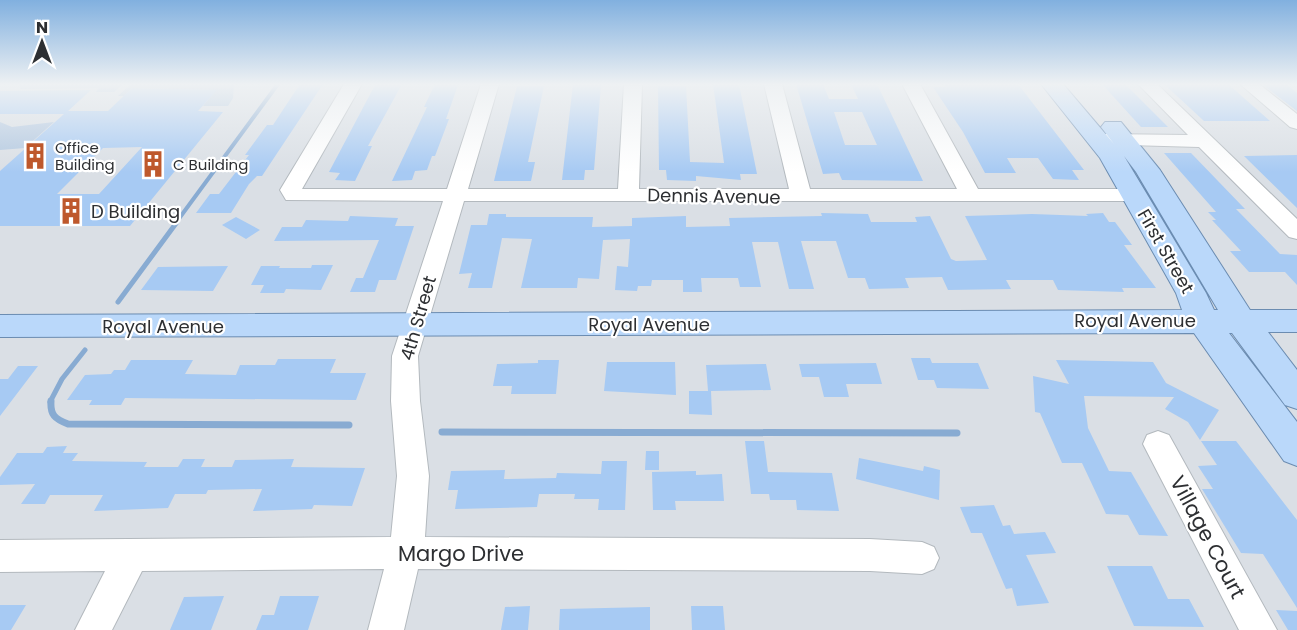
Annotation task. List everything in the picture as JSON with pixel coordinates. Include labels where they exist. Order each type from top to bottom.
[{"type":"main road","name":"First Street","points":[[1076,113],[1122,173],[1191,294],[1202,320],[1297,450]]},
{"type":"main road","name":"First Street","points":[[1101,113],[1147,170],[1241,321],[1297,395]]},
{"type":"main road","name":"Royal Avenue","points":[[0,326],[1297,321]]},
{"type":"street","name":"Dennis Avenue","points":[[336,113],[294,184],[291,190],[294,195],[802,197],[1134,195]]},
{"type":"street","name":"4th Street","points":[[386,630],[411,515],[413,477],[403,378],[405,356],[481,113]]},
{"type":"street","points":[[628,195],[632,113]]},
{"type":"street","points":[[781,113],[802,197]]},
{"type":"street","points":[[927,113],[972,197]]},
{"type":"street","points":[[1176,113],[1297,232]]},
{"type":"street","points":[[1285,113],[1297,123]]},
{"type":"street","points":[[1098,140],[1204,141]]},
{"type":"street","name":"Village Court","points":[[1158,444],[1259,630]]},
{"type":"street","name":"Margo Drive","points":[[0,556],[404,553],[870,555],[922,558]]},
{"type":"street","points":[[93,630],[132,556]]},
{"type":"shaded area","points":[[0,122],[12,127],[54,122],[25,148],[0,150]]},
{"type":"building","points":[[222,113],[130,226],[0,226],[0,171],[64,114],[0,114]],"holes":[[[142,147],[99,194],[57,194],[103,148]]]},
{"type":"building","points":[[281,113],[304,113],[262,176],[257,176],[249,184],[231,213],[196,213],[210,194],[219,194],[249,155],[245,155],[267,125],[273,125]]},
{"type":"building","points":[[360,113],[386,113],[368,146],[372,146],[355,181],[335,180],[340,173],[329,172]]},
{"type":"building","points":[[424,113],[448,113],[446,119],[449,119],[435,156],[432,156],[427,170],[415,171],[412,180],[392,181]]},
{"type":"building","points":[[510,113],[538,113],[528,162],[535,162],[531,181],[494,181]]},
{"type":"building","points":[[570,113],[599,113],[594,170],[585,170],[584,180],[562,180]]},
{"type":"building","points":[[658,113],[687,113],[690,162],[724,163],[717,113],[745,113],[757,174],[740,174],[741,180],[696,176],[696,181],[667,180],[666,170],[659,170]]},
{"type":"building","points":[[805,113],[834,113],[845,145],[877,145],[863,113],[891,113],[923,181],[842,180],[839,173],[823,174]]},
{"type":"building","points":[[951,113],[1041,113],[1084,170],[1072,170],[1079,180],[1053,179],[1038,158],[1007,158],[1016,173],[985,173]]},
{"type":"building","points":[[1129,113],[1154,113],[1168,127],[1141,127]]},
{"type":"building","points":[[1196,113],[1261,113],[1270,121],[1204,121]]},
{"type":"building","points":[[1164,153],[1191,153],[1245,209],[1236,209],[1280,254],[1297,255],[1297,285],[1285,272],[1249,272],[1230,251],[1241,251],[1212,220],[1216,220],[1208,212],[1216,212]]},
{"type":"building","points":[[1297,155],[1297,208],[1244,156]]},
{"type":"building","points":[[821,213],[868,214],[871,222],[917,222],[915,217],[930,216],[951,259],[956,261],[987,260],[965,216],[1032,214],[1088,216],[1086,214],[1103,213],[1109,222],[1115,222],[1132,245],[1124,245],[1156,288],[1122,288],[1124,292],[1058,290],[1053,280],[1006,280],[1011,289],[948,290],[942,277],[905,278],[909,288],[869,289],[865,278],[848,278],[836,241],[801,241],[814,289],[789,289],[778,242],[752,242],[761,287],[740,287],[738,278],[701,278],[702,292],[683,292],[683,280],[652,280],[651,286],[638,286],[637,291],[615,290],[617,266],[628,267],[630,239],[603,240],[599,279],[578,278],[577,288],[521,288],[532,239],[502,238],[492,288],[468,288],[472,273],[459,274],[471,225],[487,225],[489,214],[506,214],[506,217],[593,217],[592,227],[632,226],[632,218],[686,216],[686,227],[730,226],[729,218],[822,216]]},
{"type":"building","points":[[350,216],[398,218],[395,226],[414,226],[396,280],[379,280],[375,292],[350,292],[356,278],[363,278],[379,240],[274,241],[282,227],[302,227],[306,220],[348,221]]},
{"type":"building","points":[[236,217],[260,230],[246,239],[222,225]]},
{"type":"building","points":[[312,265],[333,265],[321,290],[286,289],[284,293],[260,293],[264,285],[251,285],[261,266],[311,268]]},
{"type":"building","points":[[228,266],[213,291],[141,290],[158,267]]},
{"type":"building","points":[[911,358],[930,358],[932,363],[978,363],[989,389],[937,388],[934,380],[918,380]]},
{"type":"building","points":[[278,359],[336,359],[330,373],[366,373],[356,400],[125,398],[121,405],[89,405],[92,400],[67,400],[85,375],[111,374],[114,370],[125,370],[131,360],[193,360],[185,374],[236,375],[240,365],[275,365]]},
{"type":"building","points":[[538,360],[559,360],[556,394],[511,394],[512,386],[493,386],[497,364],[538,363]]},
{"type":"building","points":[[1056,360],[1153,362],[1166,383],[1219,410],[1200,440],[1188,422],[1165,409],[1174,397],[1084,396],[1088,428],[1109,471],[1131,472],[1168,536],[1139,535],[1128,515],[1106,514],[1082,463],[1062,463],[1040,413],[1035,412],[1033,376],[1069,384]]},
{"type":"building","points":[[607,362],[675,362],[676,395],[604,391]]},
{"type":"building","points":[[876,363],[882,384],[846,384],[849,397],[824,397],[819,377],[802,377],[799,364]]},
{"type":"building","points":[[766,364],[771,390],[711,391],[712,415],[689,414],[689,391],[708,391],[706,365]]},
{"type":"building","points":[[18,366],[38,366],[0,416],[0,379],[8,379]]},
{"type":"building","points":[[745,441],[764,441],[768,472],[832,473],[839,511],[797,510],[796,500],[770,500],[769,494],[751,494]]},
{"type":"building","points":[[1201,441],[1236,441],[1297,520],[1297,608],[1263,554],[1241,553],[1202,489],[1213,489],[1198,466],[1217,465]]},
{"type":"building","points":[[67,446],[63,453],[78,453],[72,461],[147,462],[144,467],[178,467],[183,459],[205,459],[201,467],[232,467],[235,460],[294,459],[291,467],[365,468],[352,506],[314,505],[312,509],[253,511],[262,489],[208,490],[206,494],[175,494],[168,508],[94,511],[103,495],[50,495],[45,504],[21,504],[35,484],[0,485],[0,477],[17,453],[43,453],[47,447]]},
{"type":"building","points":[[646,451],[659,451],[659,470],[645,470]]},
{"type":"building","points":[[859,458],[923,471],[924,466],[940,470],[939,500],[856,479]]},
{"type":"building","points":[[602,461],[627,461],[625,510],[598,510],[599,499],[574,499],[575,494],[539,494],[537,507],[455,509],[458,490],[448,490],[451,471],[505,470],[504,479],[556,478],[557,473],[601,474]]},
{"type":"building","points":[[696,471],[696,475],[722,474],[724,501],[675,501],[676,510],[653,510],[652,472]]},
{"type":"building","points":[[994,505],[1003,526],[1010,525],[1014,534],[1045,532],[1056,553],[1026,555],[1049,603],[1017,606],[1012,588],[1006,589],[982,533],[971,533],[960,507]]},
{"type":"building","points":[[1107,566],[1152,566],[1168,599],[1189,599],[1204,627],[1134,626]]},
{"type":"building","points":[[224,596],[211,630],[170,630],[184,597]]},
{"type":"building","points":[[280,596],[319,596],[308,630],[256,630],[262,615],[274,615]]},
{"type":"building","points":[[0,605],[26,605],[11,630],[0,630]]},
{"type":"building","points":[[530,606],[528,630],[501,630],[505,607]]},
{"type":"building","points":[[691,606],[723,606],[725,630],[692,630]]},
{"type":"building","points":[[650,607],[650,630],[559,630],[560,609]]},
{"type":"building","points":[[1276,610],[1297,611],[1297,630],[1288,630]]},
{"type":"waterway","points":[[175,224],[256,113]]},
{"type":"waterway","points":[[118,302],[177,222]]},
{"type":"waterway","points":[[50,402],[62,379],[85,350]]},
{"type":"waterway","points":[[51,401],[54,416],[68,424],[349,425]]},
{"type":"waterway","points":[[442,432],[957,433]]},
{"type":"place","name":"Office Building","points":[[35,156]]},
{"type":"place","name":"C Building","points":[[153,164]]},
{"type":"place","name":"D Building","points":[[71,211]]}]
